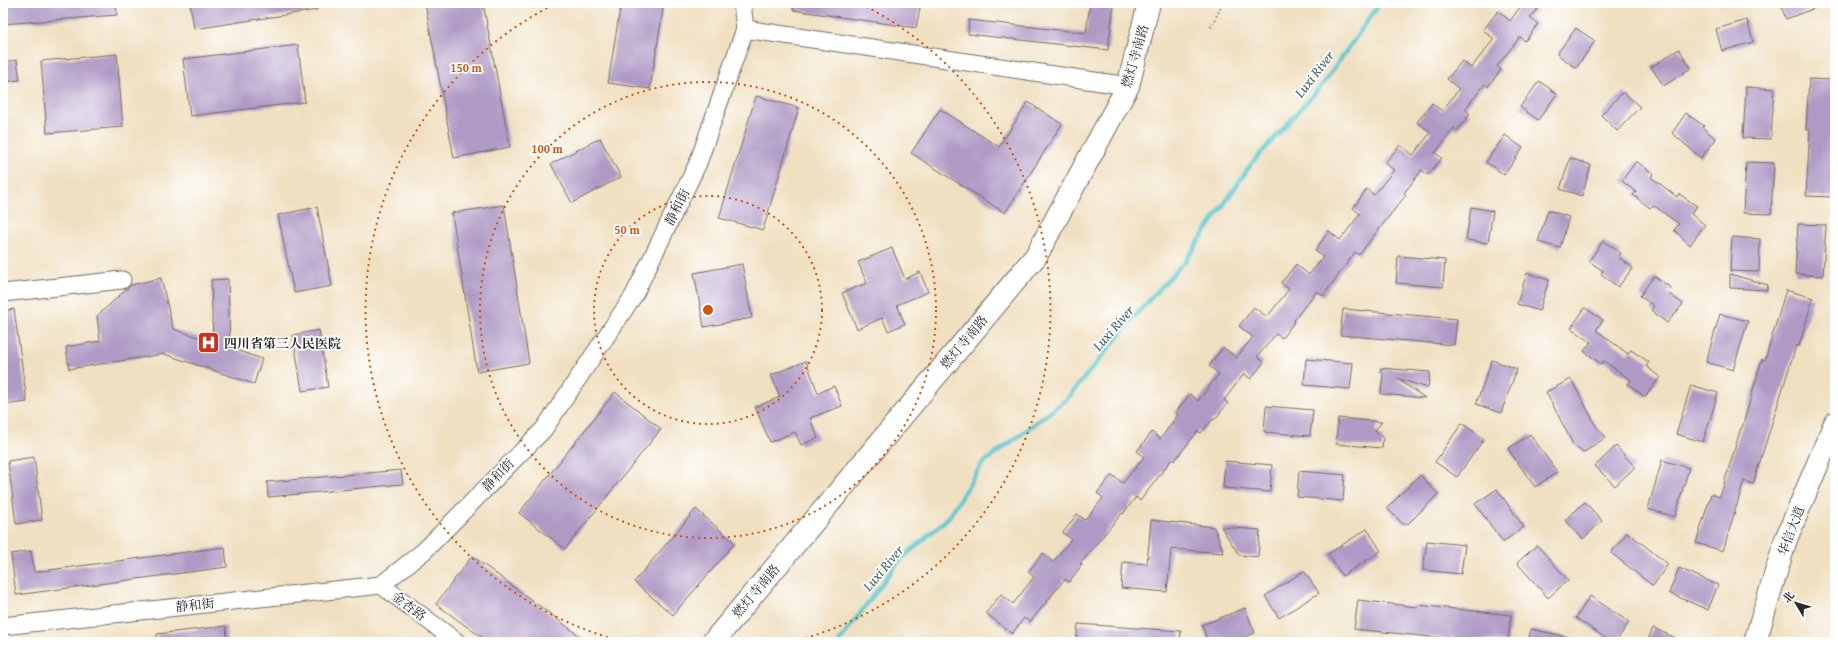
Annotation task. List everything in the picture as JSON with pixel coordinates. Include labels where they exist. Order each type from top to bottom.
[{"type":"street","name":"静和街","points":[[3,626],[381,585],[424,551],[544,428],[634,296],[698,163],[744,29],[742,3]]},
{"type":"street","name":"燃灯寺南路","points":[[713,642],[1036,256],[1128,86],[1149,3]]},
{"type":"street","points":[[744,29],[1128,86]]},
{"type":"street","points":[[3,293],[122,280]]},
{"type":"street","name":"华信大道","points":[[1756,642],[1786,539],[1835,423]]},
{"type":"street","name":"金杏路","points":[[381,585],[457,642]]},
{"type":"path","points":[[1211,27],[1223,3]]},
{"type":"building","points":[[3,3],[116,3],[117,15],[3,24]]},
{"type":"building","points":[[190,3],[316,3],[317,10],[194,29]]},
{"type":"building","points":[[425,3],[483,3],[510,147],[454,158]]},
{"type":"building","points":[[621,3],[664,3],[650,89],[608,83]]},
{"type":"building","points":[[794,3],[921,3],[916,28],[793,10]]},
{"type":"building","points":[[1090,3],[1114,3],[1108,50],[968,34],[969,20],[1086,33]]},
{"type":"building","points":[[1523,3],[1542,3],[1530,18],[1538,24],[1525,41],[1520,37],[1497,66],[1501,70],[1488,87],[1485,84],[1465,109],[1470,114],[1457,131],[1454,128],[1435,153],[1442,158],[1428,175],[1422,170],[1404,193],[1406,195],[1359,255],[1355,252],[1323,296],[1317,291],[1282,338],[1276,334],[1257,357],[1264,362],[1251,379],[1244,374],[1224,400],[1228,403],[1214,420],[1213,419],[1201,433],[1198,431],[1174,461],[1172,459],[1140,501],[1136,497],[1080,564],[1082,565],[1069,582],[1065,579],[1030,622],[1024,618],[1012,634],[986,613],[1001,594],[1013,604],[1034,577],[1028,572],[1043,553],[1053,562],[1071,539],[1063,533],[1077,514],[1085,520],[1103,498],[1097,493],[1112,475],[1123,483],[1144,457],[1137,451],[1152,432],[1160,439],[1178,415],[1175,413],[1190,394],[1198,401],[1219,374],[1209,366],[1223,347],[1236,358],[1253,337],[1239,326],[1254,307],[1267,317],[1289,289],[1281,283],[1296,264],[1309,275],[1323,257],[1315,250],[1329,231],[1340,240],[1360,214],[1353,208],[1367,189],[1374,195],[1394,170],[1385,163],[1400,145],[1413,155],[1431,132],[1417,122],[1432,103],[1442,111],[1459,89],[1447,79],[1462,61],[1471,68],[1494,39],[1483,30],[1498,11],[1510,21]]},
{"type":"building","points":[[1780,3],[1825,3],[1826,4],[1786,19]]},
{"type":"building","points":[[1747,20],[1753,42],[1722,51],[1716,29]]},
{"type":"building","points":[[1576,28],[1595,41],[1576,68],[1557,54]]},
{"type":"building","points":[[298,45],[305,102],[190,116],[183,59]]},
{"type":"building","points":[[1679,49],[1691,68],[1664,86],[1651,67]]},
{"type":"building","points":[[117,54],[123,127],[47,133],[41,61]]},
{"type":"building","points":[[17,60],[20,80],[3,82],[3,62]]},
{"type":"building","points":[[1809,79],[1835,80],[1834,197],[1806,196],[1810,130],[1806,130]]},
{"type":"building","points":[[1539,81],[1557,94],[1538,120],[1520,107]]},
{"type":"building","points":[[1746,87],[1774,89],[1771,139],[1743,138]]},
{"type":"building","points":[[1623,92],[1640,107],[1617,131],[1601,115]]},
{"type":"building","points":[[756,96],[799,108],[763,230],[719,218]]},
{"type":"building","points":[[1028,102],[1062,124],[1005,213],[911,153],[940,109],[999,147]]},
{"type":"building","points":[[1686,113],[1704,126],[1702,127],[1716,139],[1701,158],[1672,133]]},
{"type":"building","points":[[1505,135],[1523,148],[1504,175],[1486,162]]},
{"type":"building","points":[[600,138],[621,177],[572,203],[551,164]]},
{"type":"building","points":[[1570,158],[1591,165],[1582,196],[1560,189]]},
{"type":"building","points":[[1636,161],[1654,174],[1651,177],[1677,197],[1679,194],[1697,206],[1691,214],[1705,225],[1690,245],[1674,230],[1679,224],[1653,205],[1650,208],[1633,195],[1636,192],[1622,181]]},
{"type":"building","points":[[1746,162],[1774,163],[1771,214],[1743,213]]},
{"type":"building","points":[[504,205],[529,363],[477,372],[452,213]]},
{"type":"building","points":[[317,207],[332,286],[294,293],[278,215]]},
{"type":"building","points":[[1471,207],[1493,211],[1488,243],[1466,240]]},
{"type":"building","points":[[1548,210],[1569,217],[1560,248],[1538,242]]},
{"type":"building","points":[[1798,224],[1826,225],[1823,276],[1795,274]]},
{"type":"building","points":[[1732,237],[1760,239],[1759,272],[1730,271]]},
{"type":"building","points":[[1603,241],[1621,253],[1618,257],[1633,268],[1618,287],[1601,274],[1603,271],[1589,261]]},
{"type":"building","points":[[892,248],[905,279],[920,272],[928,292],[897,305],[905,324],[888,331],[882,318],[857,329],[842,293],[867,283],[858,262]]},
{"type":"building","points":[[1398,256],[1445,260],[1443,287],[1396,283]]},
{"type":"building","points":[[742,264],[752,318],[704,327],[694,273]]},
{"type":"building","points":[[1527,273],[1549,280],[1539,311],[1517,304]]},
{"type":"building","points":[[1730,274],[1768,285],[1767,290],[1730,288]]},
{"type":"building","points":[[1654,276],[1671,288],[1668,293],[1683,304],[1667,323],[1651,310],[1654,306],[1640,296]]},
{"type":"building","points":[[161,278],[173,329],[213,342],[211,280],[228,279],[230,348],[262,359],[254,384],[164,354],[69,369],[66,347],[100,341],[97,316],[131,285]]},
{"type":"building","points":[[1786,290],[1813,298],[1799,346],[1796,346],[1753,484],[1744,481],[1723,551],[1696,543],[1711,494],[1720,497],[1762,359],[1765,360]]},
{"type":"building","points":[[1585,308],[1603,320],[1596,330],[1628,354],[1631,350],[1649,362],[1646,366],[1660,377],[1645,397],[1628,384],[1631,380],[1604,361],[1601,364],[1584,351],[1591,342],[1571,328]]},
{"type":"building","points":[[14,309],[27,402],[3,405],[3,311]]},
{"type":"building","points":[[1343,309],[1457,319],[1454,345],[1340,335]]},
{"type":"building","points":[[1720,314],[1748,321],[1733,370],[1706,362]]},
{"type":"building","points":[[319,330],[328,387],[302,391],[293,335]]},
{"type":"building","points":[[1306,359],[1353,363],[1350,389],[1304,385]]},
{"type":"building","points":[[1492,360],[1517,369],[1501,413],[1476,404]]},
{"type":"building","points":[[806,361],[818,393],[834,386],[842,406],[810,418],[818,438],[801,445],[795,432],[770,442],[755,407],[780,397],[771,375]]},
{"type":"building","points":[[1381,368],[1430,372],[1428,388],[1396,378],[1425,398],[1381,394],[1383,373],[1380,372]]},
{"type":"building","points":[[1571,379],[1596,426],[1606,437],[1583,453],[1573,444],[1546,392]]},
{"type":"building","points":[[1691,385],[1718,393],[1703,442],[1676,434]]},
{"type":"building","points":[[615,392],[661,429],[565,549],[519,513]]},
{"type":"building","points":[[1266,406],[1313,410],[1310,436],[1264,432]]},
{"type":"building","points":[[1338,418],[1382,422],[1375,430],[1383,438],[1382,448],[1336,444]]},
{"type":"building","points":[[1462,423],[1484,439],[1457,477],[1435,462]]},
{"type":"building","points":[[1530,434],[1557,472],[1535,487],[1508,449]]},
{"type":"building","points":[[1616,446],[1635,467],[1615,486],[1595,466]]},
{"type":"building","points":[[34,457],[42,520],[16,524],[8,461]]},
{"type":"building","points":[[1662,460],[1689,468],[1675,517],[1648,509]]},
{"type":"building","points":[[1225,461],[1272,465],[1270,492],[1223,488]]},
{"type":"building","points":[[401,470],[403,484],[268,497],[267,482]]},
{"type":"building","points":[[1299,471],[1345,475],[1343,501],[1297,497]]},
{"type":"building","points":[[1420,475],[1438,494],[1408,524],[1403,524],[1387,508]]},
{"type":"building","points":[[1497,489],[1524,527],[1503,542],[1475,504]]},
{"type":"building","points":[[1585,502],[1602,521],[1583,539],[1565,520]]},
{"type":"building","points":[[696,509],[735,543],[673,615],[634,582]]},
{"type":"building","points":[[1151,520],[1214,527],[1224,553],[1171,549],[1167,592],[1121,588],[1123,562],[1147,564]]},
{"type":"building","points":[[1221,527],[1260,530],[1258,557],[1239,555]]},
{"type":"building","points":[[1367,529],[1381,551],[1342,576],[1328,554]]},
{"type":"building","points":[[1627,532],[1668,564],[1653,586],[1611,553]]},
{"type":"building","points":[[1427,541],[1465,545],[1461,574],[1423,570]]},
{"type":"building","points":[[1537,545],[1568,580],[1548,598],[1517,563]]},
{"type":"building","points":[[225,547],[227,567],[16,595],[11,554],[31,551],[34,572]]},
{"type":"building","points":[[472,556],[588,642],[488,642],[436,604]]},
{"type":"building","points":[[1679,568],[1718,585],[1708,610],[1669,593]]},
{"type":"building","points":[[1304,571],[1319,593],[1279,618],[1265,596]]},
{"type":"building","points":[[1590,596],[1629,622],[1616,642],[1611,642],[1576,618]]},
{"type":"building","points":[[1358,600],[1417,607],[1418,605],[1511,615],[1508,642],[1452,637],[1452,639],[1354,629]]},
{"type":"building","points":[[1245,608],[1255,633],[1232,642],[1208,642],[1202,625]]},
{"type":"building","points":[[1078,624],[1181,631],[1180,642],[1076,642]]},
{"type":"building","points":[[226,626],[227,642],[157,642],[157,634]]},
{"type":"building","points":[[1653,628],[1685,642],[1647,642]]},
{"type":"building","points":[[1531,629],[1568,637],[1568,642],[1528,642]]},
{"type":"waterway","name":"Luxi River","points":[[839,642],[898,562],[948,518],[982,464],[1067,399],[1141,309],[1186,260],[1252,163],[1323,84],[1380,3]]},
{"type":"place","name":"四川省第三人民医院","points":[[209,343]]}]
